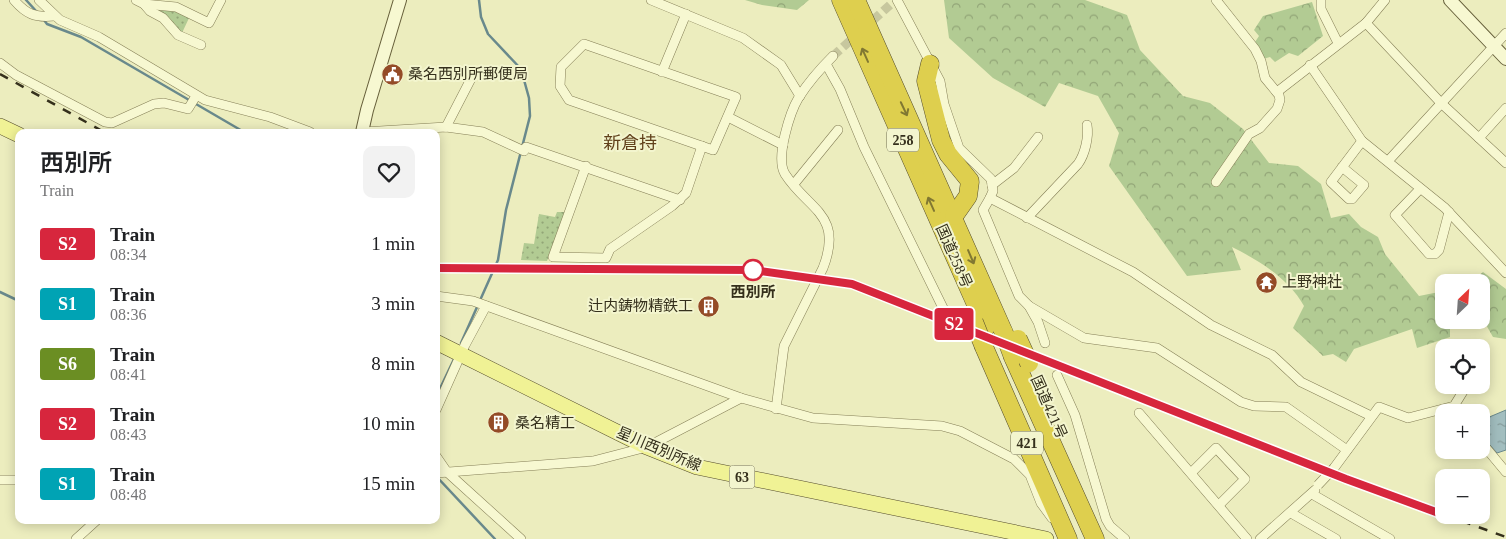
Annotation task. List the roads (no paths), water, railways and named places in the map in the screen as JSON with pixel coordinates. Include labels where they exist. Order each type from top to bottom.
[{"type":"highway","name":"国道258号","points":[[841,0],[973,280],[1011,336],[1006,354],[1081,539]]},
{"type":"highway","name":"国道258号","points":[[856,0],[954,216],[973,280],[980,324],[1006,354],[1095,539]]},
{"type":"highway","points":[[930,64],[926,81],[941,140],[948,154],[970,181],[968,196],[954,216]]},
{"type":"highway","name":"421","points":[[1006,354],[1067,539]]},
{"type":"highway","name":"国道421号","points":[[1006,354],[1108,539]]},
{"type":"main road","points":[[0,126],[15,133]]},
{"type":"main road","name":"星川西別所線","points":[[440,344],[647,447],[697,467],[1046,539]]},
{"type":"street","points":[[14,0],[24,12],[34,16],[51,16],[108,42],[196,96],[303,129]]},
{"type":"street","points":[[39,0],[51,16]]},
{"type":"street","points":[[140,2],[176,7],[209,23],[221,0]]},
{"type":"street","points":[[363,129],[366,110],[400,0]]},
{"type":"street","points":[[651,0],[743,38],[781,65],[800,96]]},
{"type":"street","points":[[1216,0],[1255,49],[1261,61],[1265,78],[1277,92],[1280,100],[1277,109],[1260,128],[1249,134],[1216,182]]},
{"type":"street","points":[[1321,0],[1321,9],[1332,36],[1338,43]]},
{"type":"street","points":[[1277,92],[1366,23],[1385,0]]},
{"type":"street","points":[[1450,0],[1506,59]]},
{"type":"street","points":[[140,2],[150,11],[164,18],[178,35],[201,45]]},
{"type":"street","points":[[894,2],[940,81],[944,104],[959,148],[988,174],[992,185],[990,198],[983,210],[1019,296],[1029,306],[1084,338],[1157,348],[1241,402],[1254,406],[1286,406],[1346,450]]},
{"type":"street","points":[[662,72],[686,14]]},
{"type":"street","points":[[1366,23],[1441,103],[1506,163]]},
{"type":"street","points":[[1389,160],[1506,33]]},
{"type":"street","points":[[584,44],[662,72],[736,97],[713,150],[569,100],[560,86],[561,67],[584,44]]},
{"type":"street","points":[[776,409],[784,346],[823,268],[828,248],[828,228],[824,219],[818,209],[794,184],[782,168],[783,145],[794,107],[800,96],[833,56]]},
{"type":"street","points":[[0,63],[16,76],[105,122],[121,121],[154,104],[164,103],[188,109],[196,96]]},
{"type":"street","points":[[826,64],[840,89],[864,147],[944,310]]},
{"type":"street","points":[[1310,65],[1362,141],[1389,160],[1449,212],[1504,267]]},
{"type":"street","points":[[446,127],[475,71]]},
{"type":"street","points":[[1479,138],[1506,108]]},
{"type":"street","points":[[728,117],[783,145]]},
{"type":"street","points":[[1027,218],[1078,164],[1082,157],[1088,132],[1087,125]]},
{"type":"street","points":[[413,129],[446,127],[484,132],[522,149],[586,166],[680,200]]},
{"type":"street","points":[[794,184],[838,130]]},
{"type":"street","points":[[992,185],[1014,168],[1038,137]]},
{"type":"street","points":[[1342,168],[1362,141]]},
{"type":"street","points":[[586,166],[554,258],[606,258],[610,249],[686,194],[702,146]]},
{"type":"street","points":[[1420,188],[1395,215],[1429,254],[1435,254],[1439,250],[1449,212]]},
{"type":"street","points":[[990,198],[1132,272],[1211,325],[1272,355],[1301,382],[1371,416]]},
{"type":"street","points":[[440,297],[474,302],[486,306],[740,398],[776,409],[814,418],[942,426],[960,432],[1014,459],[1030,475],[1041,503],[1067,539]]},
{"type":"street","points":[[440,400],[458,353],[486,306]]},
{"type":"street","points":[[1029,306],[1038,322],[1045,343]]},
{"type":"street","points":[[1057,375],[1075,415],[1106,519],[1110,526],[1124,539]]},
{"type":"street","points":[[440,473],[593,461],[647,447],[740,398]]},
{"type":"street","points":[[1260,539],[1312,494],[1334,468],[1379,407],[1408,418],[1435,413]]},
{"type":"street","points":[[1139,413],[1192,472],[1247,539]]},
{"type":"street","points":[[1192,472],[1216,448],[1245,479],[1218,505]]},
{"type":"street","points":[[1490,453],[1506,472]]},
{"type":"street","points":[[440,462],[447,472],[521,539]]},
{"type":"street","points":[[0,480],[15,480]]},
{"type":"street","points":[[1312,494],[1390,539]]},
{"type":"street","points":[[1291,513],[1336,539]]},
{"type":"street","points":[[76,539],[93,524]]},
{"type":"water","points":[[1506,410],[1506,450],[1497,453],[1490,445],[1490,417]]},
{"type":"waterway","points":[[26,0],[37,12]]},
{"type":"waterway","points":[[461,343],[498,260],[506,210],[530,116],[529,98],[521,69],[488,34],[481,17],[479,0]]},
{"type":"waterway","points":[[44,20],[47,24],[81,37],[239,129]]},
{"type":"waterway","points":[[0,292],[15,299]]},
{"type":"waterway","points":[[440,389],[455,357]]},
{"type":"waterway","points":[[440,480],[495,539]]},
{"type":"tunnel","points":[[833,56],[890,5]]},
{"type":"railway","points":[[0,74],[99,129]]},
{"type":"railway","points":[[440,268],[753,270],[852,284],[1346,479],[1435,512]]},
{"type":"railway","points":[[1470,524],[1506,537]]},
{"type":"train","name":"S2","points":[[440,268],[688,268],[753,270],[852,284],[1346,479],[1435,512]]},
{"type":"place","name":"桑名西別所郵便局","points":[[392,74]]},
{"type":"place","name":"西別所","points":[[753,270]]},
{"type":"place","name":"上野神社","points":[[1266,282]]},
{"type":"place","name":"辻内鋳物精鉄工","points":[[709,306]]},
{"type":"place","name":"桑名精工","points":[[499,423]]},
{"type":"district","name":"新倉持","points":[[630,143]]}]
